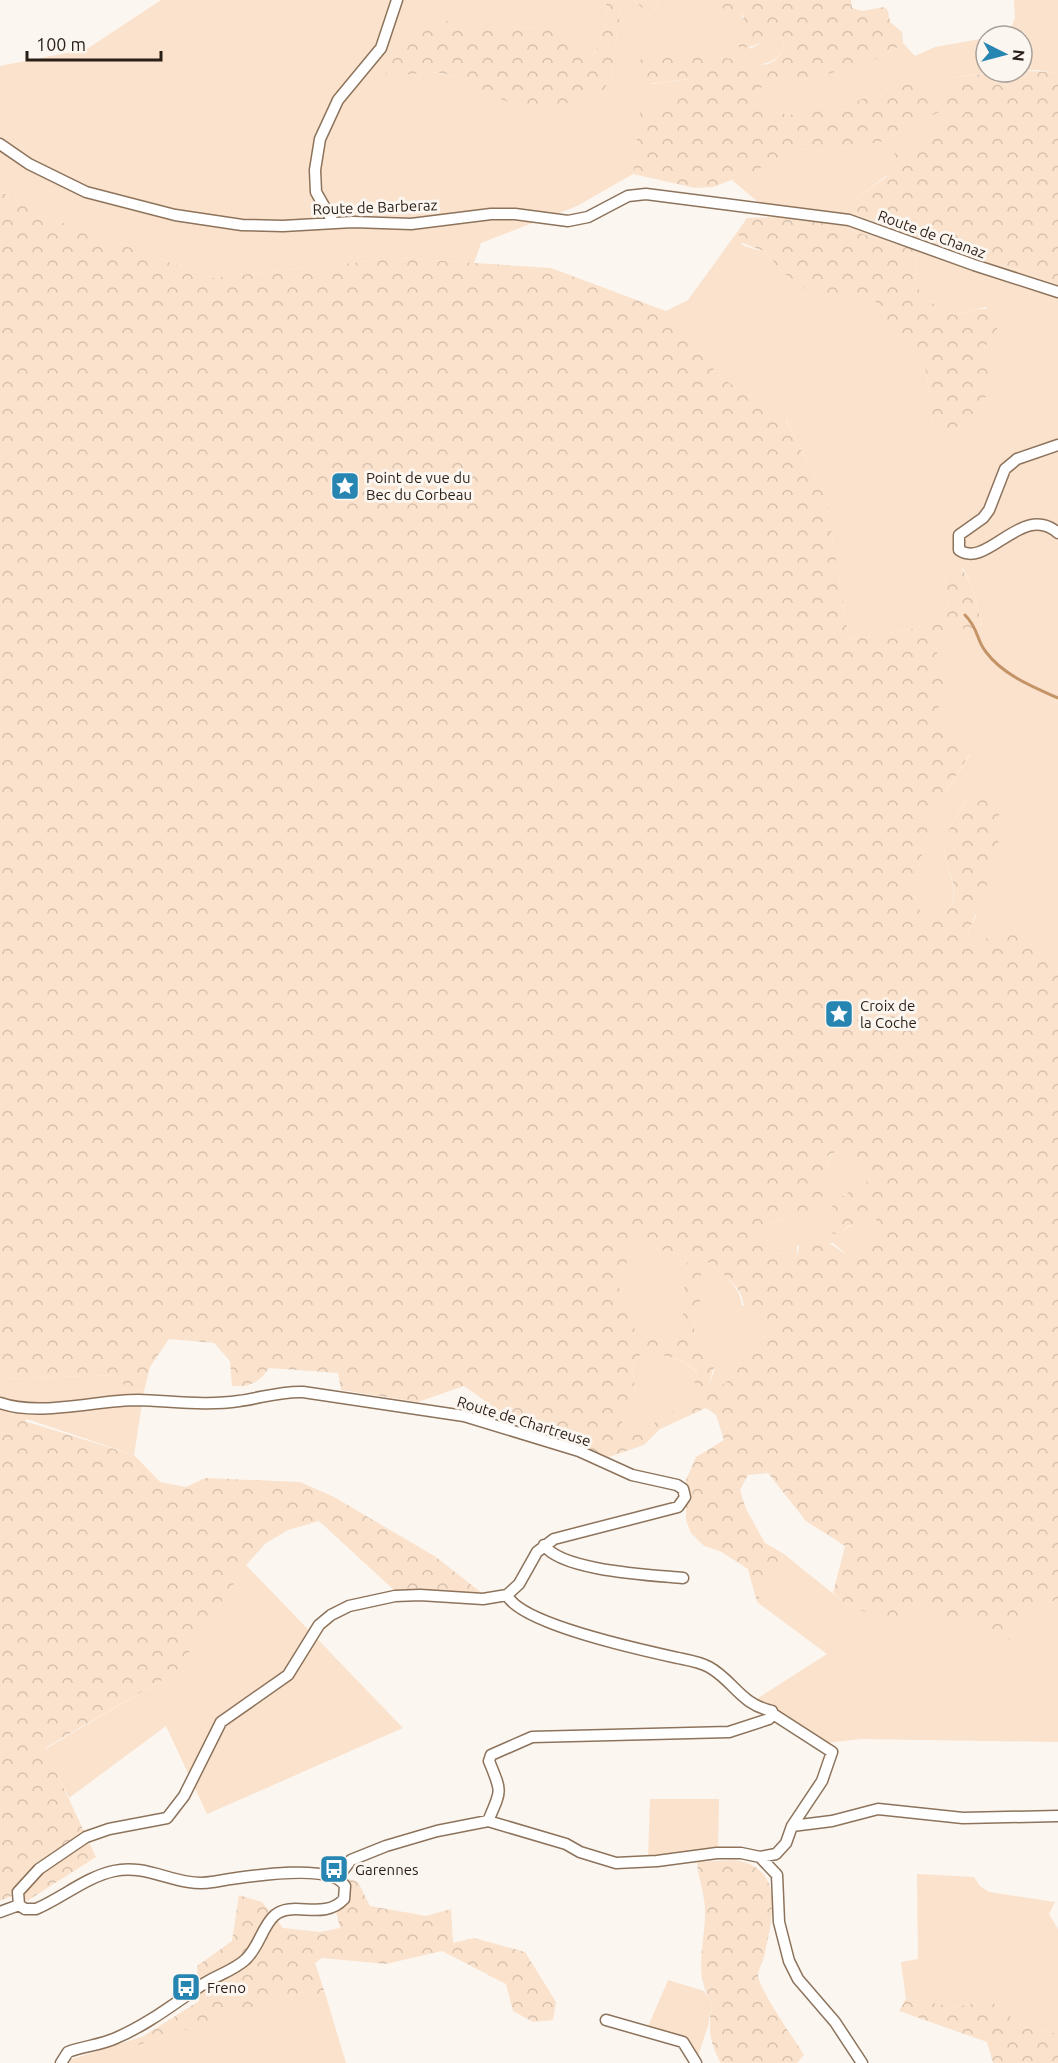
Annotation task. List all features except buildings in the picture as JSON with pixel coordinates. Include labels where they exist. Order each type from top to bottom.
[{"type":"street","points":[[333,222],[316,192],[315,170],[320,139],[338,100],[381,48],[397,0]]},
{"type":"street","name":"Route de Barberaz","points":[[0,144],[29,164],[86,192],[175,215],[242,225],[333,222],[411,224],[507,214],[568,221],[588,217],[628,196],[646,194],[795,212]]},
{"type":"street","name":"Route de Chanaz","points":[[795,212],[849,220],[1013,279],[1058,292]]},
{"type":"street","points":[[1058,445],[1017,459],[1005,469],[989,510],[983,518],[959,535],[959,550],[966,553],[978,552],[1031,525],[1045,525],[1058,533]]},
{"type":"street","name":"Route de Chartreuse","points":[[0,1403],[31,1408],[136,1400],[210,1404],[241,1401],[279,1393],[303,1392],[464,1416],[579,1451],[632,1475],[677,1485],[684,1492],[683,1501],[678,1507],[565,1534],[544,1545]]},
{"type":"street","points":[[19,1905],[18,1892],[29,1878],[86,1838],[109,1829],[166,1818],[184,1796],[221,1722],[288,1676],[319,1625],[331,1615],[349,1606],[395,1596],[420,1595],[483,1599],[507,1595],[519,1584],[544,1545],[550,1553],[557,1557],[590,1567],[683,1578]]},
{"type":"street","points":[[338,1877],[351,1860],[386,1846],[437,1831],[488,1821],[566,1844],[580,1852],[616,1863],[657,1861],[717,1853],[741,1853],[760,1857],[776,1854],[786,1843],[792,1826],[822,1781],[832,1752],[773,1714],[772,1710],[743,1698],[721,1675],[707,1665],[625,1648],[566,1628],[513,1603],[507,1595]]},
{"type":"street","points":[[488,1821],[500,1793],[498,1779],[489,1761],[491,1755],[532,1737],[729,1732],[769,1719],[773,1714]]},
{"type":"street","points":[[792,1826],[832,1821],[878,1809],[963,1818],[1058,1816]]},
{"type":"street","points":[[760,1857],[777,1875],[779,1922],[789,1961],[798,1979],[835,2022],[862,2063]]},
{"type":"street","points":[[19,1905],[25,1909],[36,1908],[100,1875],[124,1869],[143,1871],[194,1884],[273,1875],[322,1874],[338,1877],[346,1890],[344,1899],[336,1906],[316,1911],[286,1911],[275,1915],[255,1949],[240,1964],[207,1982],[156,2019],[114,2039],[68,2052],[61,2063]]},
{"type":"street","points":[[0,1912],[19,1905]]},
{"type":"street","points":[[606,2020],[683,2042],[696,2063]]},
{"type":"green space","points":[[161,0],[606,0],[607,22],[595,54],[584,57],[567,38],[548,27],[503,28],[397,76],[428,72],[454,76],[506,101],[611,78],[622,0],[634,0],[650,16],[658,7],[656,0],[697,0],[701,4],[741,11],[750,49],[772,37],[783,38],[784,49],[773,60],[758,65],[674,54],[657,55],[628,67],[653,84],[690,79],[690,90],[663,109],[641,104],[633,174],[577,206],[481,243],[474,263],[397,258],[212,278],[47,217],[0,191],[0,66],[87,49]]},
{"type":"green space","points":[[606,0],[622,0],[611,78],[599,97],[553,105],[519,105],[445,74],[429,72],[386,74],[384,64],[406,38],[436,23],[447,21],[503,28],[548,27],[567,38],[584,57],[595,54],[607,22]]},
{"type":"green space","points":[[634,0],[656,0],[658,7],[650,16]]},
{"type":"green space","points":[[697,0],[851,0],[852,8],[862,11],[884,7],[888,11],[890,22],[902,32],[903,43],[889,53],[872,60],[834,72],[759,88],[753,98],[762,110],[790,115],[823,105],[845,110],[871,94],[903,83],[922,83],[937,95],[942,93],[951,78],[974,75],[974,84],[1034,84],[1034,72],[1058,74],[1058,284],[859,216],[850,204],[887,176],[892,155],[962,116],[965,112],[962,107],[939,112],[880,142],[825,151],[794,149],[753,172],[713,187],[695,188],[633,174],[641,103],[663,108],[690,90],[690,79],[646,83],[631,78],[628,67],[652,56],[680,53],[709,55],[752,64],[768,64],[773,62],[784,49],[783,38],[739,48],[736,31],[744,17],[741,12],[701,4]]},
{"type":"green space","points":[[1014,0],[1058,0],[1058,74],[1034,70],[1034,24],[1013,24],[1015,18]]},
{"type":"green space","points":[[974,40],[974,75],[951,78],[942,93],[937,95],[923,85],[912,83],[892,86],[871,94],[845,110],[823,105],[790,115],[762,110],[753,98],[759,88],[854,67],[889,53],[903,43],[915,56],[935,47]]},
{"type":"green space","points":[[962,107],[965,112],[962,116],[850,204],[859,216],[1058,284],[1058,972],[1010,924],[990,937],[969,946],[966,938],[976,916],[974,790],[956,817],[945,841],[945,858],[953,884],[953,901],[940,919],[920,910],[913,893],[932,813],[970,755],[948,727],[934,699],[946,678],[936,649],[959,629],[982,626],[974,591],[963,568],[944,571],[948,606],[917,628],[849,640],[826,497],[786,420],[720,377],[666,311],[688,300],[738,231],[740,242],[744,246],[766,252],[780,270],[826,294],[865,294],[875,301],[901,344],[914,352],[926,371],[933,422],[939,431],[945,434],[991,377],[984,349],[997,329],[986,307],[954,315],[925,297],[915,277],[914,247],[886,242],[830,223],[776,217],[732,180],[794,149],[825,151],[880,142],[939,112]]},
{"type":"green space","points":[[0,191],[47,217],[212,278],[397,258],[551,268],[666,311],[720,377],[785,419],[826,497],[849,640],[917,628],[948,606],[944,571],[962,568],[974,591],[982,627],[959,629],[936,649],[946,678],[935,699],[948,727],[970,754],[932,813],[913,893],[920,910],[940,919],[949,909],[954,892],[945,858],[945,841],[956,817],[974,789],[995,806],[999,817],[1000,833],[991,871],[966,938],[969,945],[990,937],[1010,924],[1058,972],[1058,1600],[1048,1602],[1005,1643],[970,1618],[942,1618],[915,1602],[898,1618],[852,1609],[833,1593],[845,1546],[806,1521],[768,1473],[748,1475],[740,1490],[746,1509],[765,1543],[784,1554],[757,1602],[748,1569],[720,1551],[704,1546],[691,1533],[686,1520],[686,1480],[696,1457],[724,1440],[716,1415],[706,1408],[660,1429],[644,1445],[609,1457],[529,1432],[464,1386],[418,1402],[341,1390],[338,1373],[269,1368],[254,1383],[232,1386],[230,1361],[214,1343],[169,1339],[150,1367],[144,1391],[130,1393],[116,1375],[0,1379]],"holes":[[[835,1152],[850,1160],[859,1168],[867,1182],[833,1205],[829,1211],[826,1227],[834,1234],[840,1234],[848,1226],[876,1219],[878,1224],[861,1260],[820,1240],[800,1242],[797,1257],[791,1258],[774,1242],[753,1237],[752,1231],[759,1226],[797,1216],[815,1206],[824,1191],[828,1156]],[[640,1244],[687,1257],[682,1330],[676,1340],[671,1343],[649,1337],[635,1330],[616,1280],[628,1261],[630,1249]],[[706,1261],[728,1279],[739,1291],[748,1314],[765,1317],[770,1327],[765,1337],[750,1346],[735,1373],[718,1388],[709,1383],[716,1360],[710,1350],[695,1343],[694,1314],[701,1299],[701,1264]],[[645,1353],[674,1358],[686,1363],[697,1373],[690,1396],[678,1408],[647,1426],[628,1433],[620,1433],[624,1412],[636,1392],[632,1368],[635,1358]]]},
{"type":"green space","points":[[776,217],[830,223],[886,242],[914,247],[916,281],[921,293],[930,301],[954,315],[979,309],[996,312],[1000,317],[997,329],[984,349],[990,370],[990,385],[982,403],[968,418],[945,434],[939,431],[933,422],[926,371],[914,352],[901,345],[875,301],[865,294],[826,294],[804,288],[780,270],[766,252],[740,242],[738,231],[747,218]]},
{"type":"green space","points":[[835,1152],[859,1168],[867,1182],[843,1195],[834,1234],[840,1234],[861,1221],[876,1219],[878,1224],[861,1260],[851,1258],[833,1243],[797,1246],[797,1257],[791,1258],[774,1242],[752,1237],[752,1231],[759,1226],[796,1216],[814,1205],[824,1190],[828,1157]]},
{"type":"green space","points":[[640,1244],[687,1257],[682,1330],[676,1340],[671,1343],[634,1330],[616,1280],[628,1261],[630,1249]]},
{"type":"green space","points":[[706,1261],[734,1285],[742,1305],[765,1317],[770,1327],[765,1337],[750,1346],[735,1373],[718,1388],[709,1383],[714,1372],[710,1350],[695,1343],[694,1314],[701,1299],[701,1264]]},
{"type":"green space","points":[[645,1353],[674,1358],[692,1368],[697,1374],[693,1388],[685,1402],[668,1415],[637,1430],[620,1433],[624,1412],[636,1392],[632,1368],[635,1358]]},
{"type":"green space","points":[[117,1375],[130,1393],[144,1391],[134,1455],[27,1419],[13,1434],[0,1432],[0,1379]]},
{"type":"green space","points":[[18,1419],[134,1455],[160,1482],[186,1487],[205,1478],[300,1482],[334,1497],[436,1557],[483,1594],[395,1591],[319,1521],[288,1530],[266,1543],[246,1565],[176,1672],[45,1748],[96,1857],[27,1901],[12,1896],[0,1901],[0,1432],[13,1434]]},
{"type":"green space","points":[[784,1554],[852,1609],[915,1602],[942,1618],[970,1618],[1005,1643],[1048,1602],[1058,1600],[1058,1742],[861,1739],[825,1743],[755,1700],[827,1654],[757,1602]]},
{"type":"green space","points":[[246,1565],[403,1728],[207,1814],[166,1726],[69,1798],[45,1749],[176,1672]]},
{"type":"green space","points":[[650,1799],[719,1799],[718,1851],[648,1859]]},
{"type":"green space","points":[[734,1860],[751,1865],[762,1873],[769,1884],[772,1912],[764,1957],[758,1975],[771,2003],[804,2055],[797,2063],[721,2063],[714,2048],[710,2027],[712,2003],[706,1992],[701,1969],[705,1908],[697,1862]]},
{"type":"green space","points":[[917,1874],[974,1877],[980,1886],[989,1892],[1055,1902],[1049,1914],[1058,1929],[1058,2034],[1021,2026],[996,2004],[983,2001],[956,2007],[906,1999],[901,1962],[918,1959]]},
{"type":"green space","points":[[349,1879],[358,1882],[370,1906],[426,1916],[451,1909],[453,1943],[474,1938],[525,1952],[556,2002],[553,2020],[533,2022],[513,2011],[506,1984],[442,1951],[386,1964],[322,1958],[315,1963],[324,1990],[311,2001],[302,1992],[120,2051],[199,2001],[197,1966],[232,1941],[239,1895],[262,1902],[283,1928],[320,1932],[340,1928],[336,1911],[348,1898]]},
{"type":"green space","points":[[668,1980],[704,1991],[712,2003],[708,2026],[698,2056],[694,2049],[683,2040],[647,2029]]},
{"type":"green space","points":[[324,1990],[346,2063],[69,2063],[72,2059],[144,2036],[123,2050],[302,1992],[311,2001]]},
{"type":"green space","points":[[906,1999],[956,2007],[983,2001],[996,2004],[1021,2026],[1058,2034],[1058,2063],[993,2063],[987,2042],[899,2011]]},
{"type":"waterway","points":[[965,615],[973,625],[983,648],[993,660],[1019,680],[1058,698]]},
{"type":"place","name":"Point de vue du Bec du Corbeau","points":[[345,486]]},
{"type":"place","name":"Croix de la Coche","points":[[839,1014]]},
{"type":"place","name":"Garennes","points":[[334,1869]]},
{"type":"place","name":"Freno","points":[[186,1987]]}]
